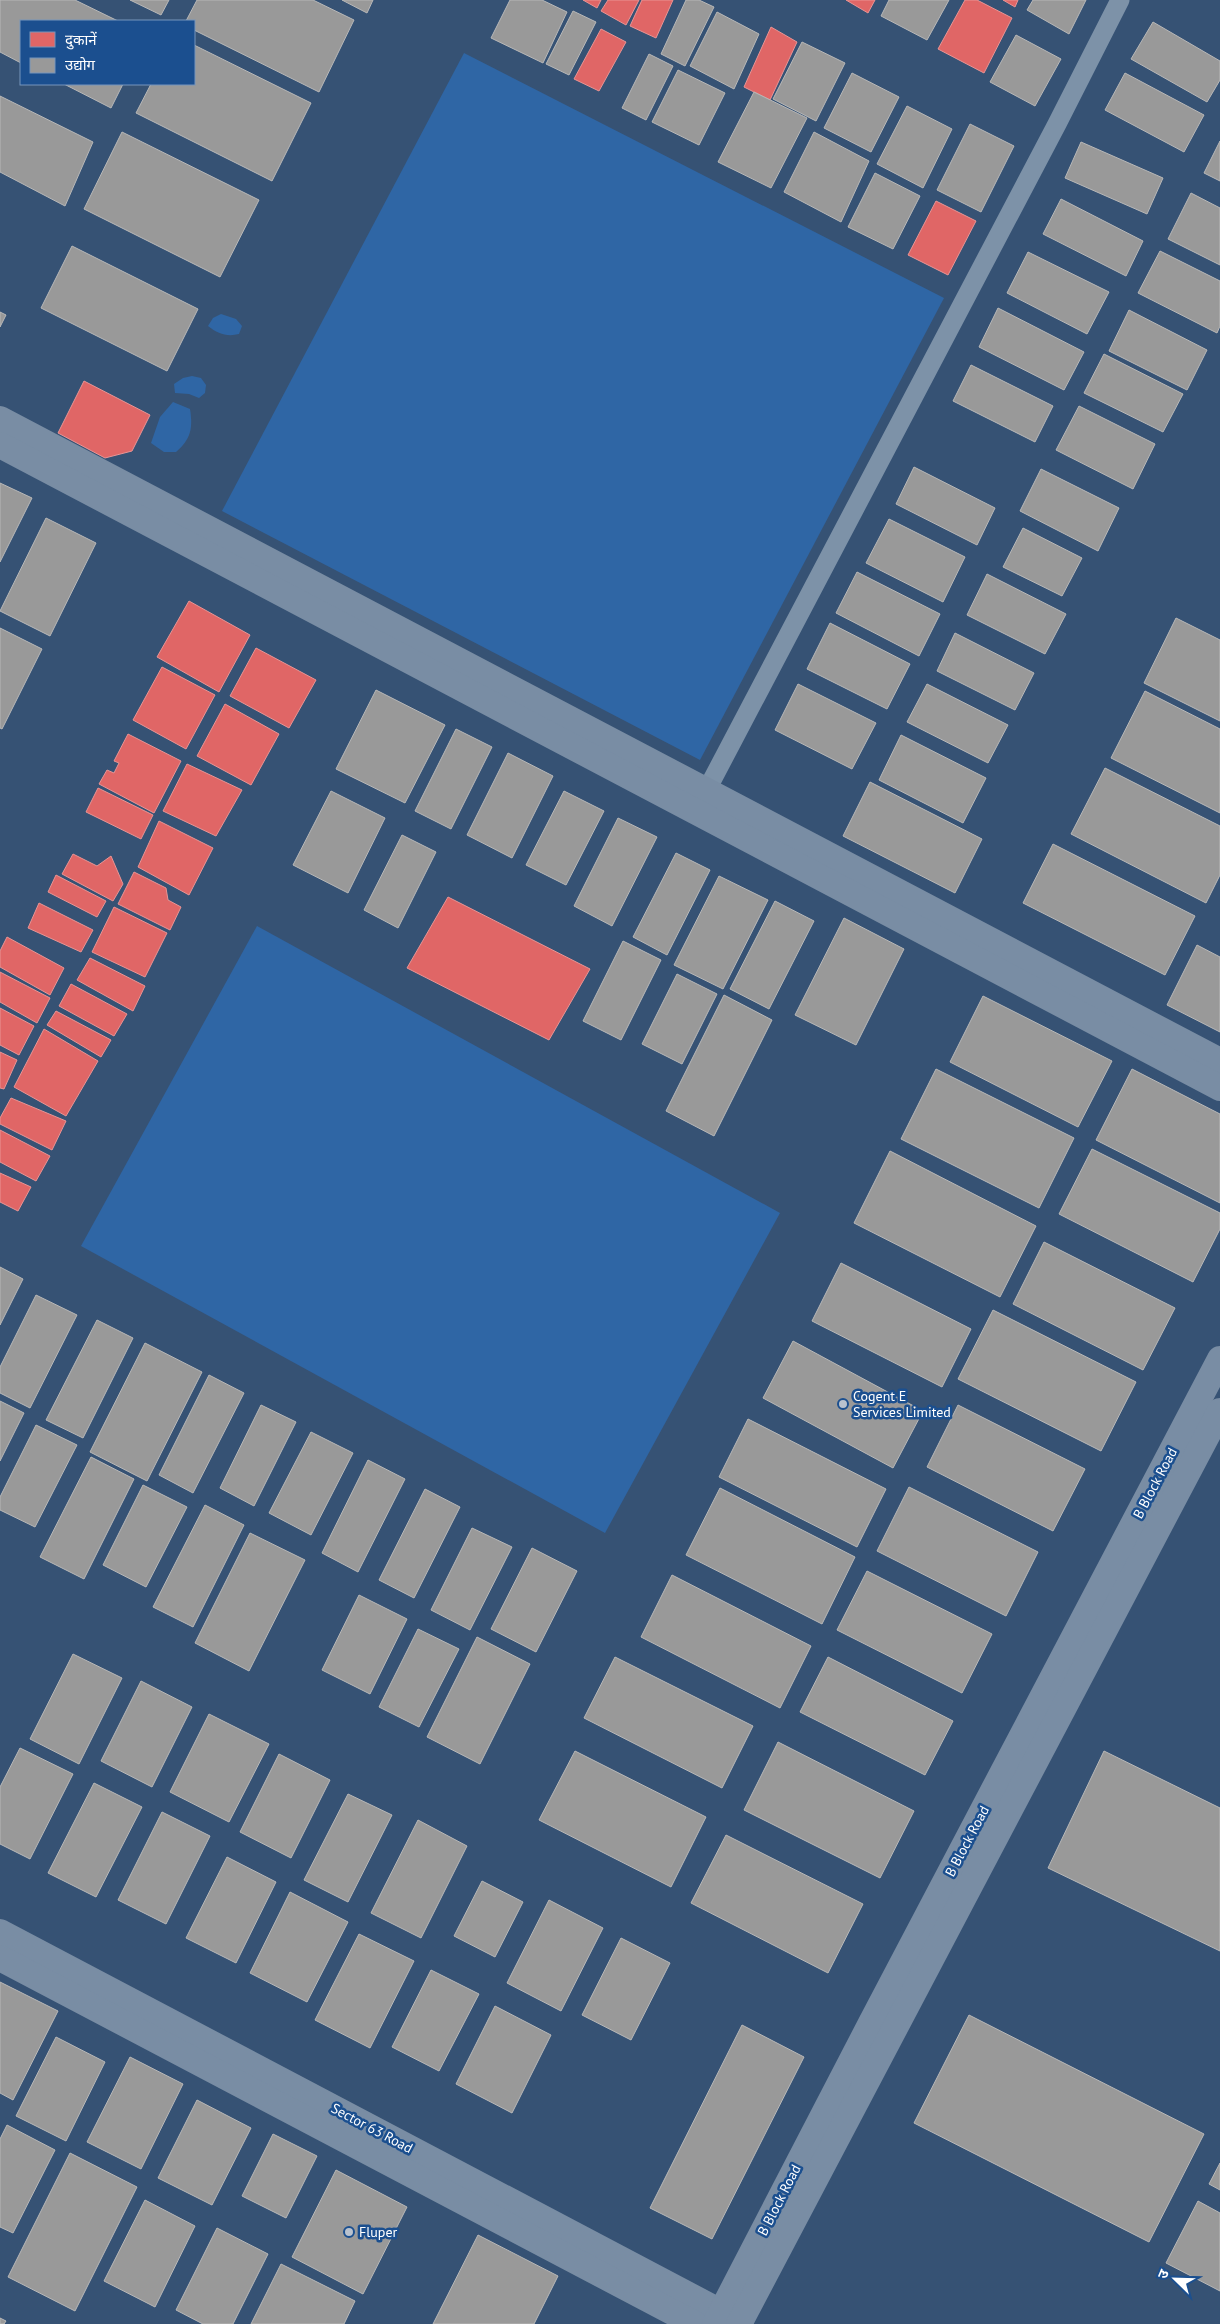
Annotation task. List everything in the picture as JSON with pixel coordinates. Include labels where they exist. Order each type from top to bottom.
[{"type":"street","points":[[701,801],[1057,124],[1120,0]]},
{"type":"street","points":[[0,419],[701,801],[1220,1088]]},
{"type":"street","points":[[0,445],[701,801],[1220,1061]]},
{"type":"street","name":"B Block Road","points":[[732,2321],[880,2006],[1220,1359]]},
{"type":"street","name":"B Block Road","points":[[732,2321],[1220,1411]]},
{"type":"street","name":"Sector 63 Road","points":[[0,1932],[732,2321]]},
{"type":"street","name":"Sector 63 Road","points":[[0,1958],[695,2324]]},
{"type":"shaded area","points":[[464,53],[944,298],[700,760],[222,511]]},
{"type":"shaded area","points":[[221,314],[236,319],[242,326],[239,334],[223,334],[208,326],[213,318]]},
{"type":"shaded area","points":[[192,376],[201,378],[206,385],[205,393],[199,398],[189,394],[175,393],[174,384],[183,378]]},
{"type":"shaded area","points":[[173,402],[190,409],[191,428],[188,438],[176,452],[164,452],[151,443],[160,417]]},
{"type":"shaded area","points":[[257,926],[780,1213],[605,1533],[81,1246]]},
{"type":"building: दुकानें","points":[[583,0],[601,0],[597,8]]},
{"type":"building: दुकानें","points":[[608,0],[639,0],[626,25],[601,11]]},
{"type":"building: दुकानें","points":[[642,0],[673,0],[656,38],[630,26]]},
{"type":"building: दुकानें","points":[[846,0],[875,0],[868,13]]},
{"type":"building: दुकानें","points":[[965,0],[977,0],[1012,18],[984,73],[938,49]]},
{"type":"building: दुकानें","points":[[1003,0],[1018,0],[1015,7]]},
{"type":"building: दुकानें","points":[[771,27],[797,42],[770,100],[744,87]]},
{"type":"building: दुकानें","points":[[601,29],[626,42],[599,91],[574,79]]},
{"type":"building: दुकानें","points":[[936,201],[976,221],[948,275],[908,255]]},
{"type":"building: दुकानें","points":[[84,381],[150,415],[132,451],[105,458],[58,433]]},
{"type":"building: दुकानें","points":[[189,601],[250,635],[219,692],[157,657]]},
{"type":"building: दुकानें","points":[[256,648],[316,680],[289,728],[230,696]]},
{"type":"building: दुकानें","points":[[162,667],[215,695],[186,749],[133,720]]},
{"type":"building: दुकानें","points":[[225,704],[279,734],[251,785],[197,756]]},
{"type":"building: दुकानें","points":[[128,734],[181,761],[154,813],[99,784],[107,770],[114,773],[119,763],[114,761]]},
{"type":"building: दुकानें","points":[[187,764],[242,790],[216,836],[163,811]]},
{"type":"building: दुकानें","points":[[98,788],[153,815],[141,839],[86,812]]},
{"type":"building: दुकानें","points":[[159,821],[213,848],[189,895],[138,867]]},
{"type":"building: दुकानें","points":[[73,854],[97,866],[111,856],[123,884],[113,901],[62,874]]},
{"type":"building: दुकानें","points":[[134,872],[166,888],[168,900],[181,907],[170,930],[118,904]]},
{"type":"building: दुकानें","points":[[56,875],[106,901],[97,917],[48,892]]},
{"type":"building: दुकानें","points":[[448,897],[590,969],[549,1040],[407,968]]},
{"type":"building: दुकानें","points":[[39,903],[93,930],[81,952],[28,928]]},
{"type":"building: दुकानें","points":[[114,907],[167,933],[145,977],[92,952]]},
{"type":"building: दुकानें","points":[[7,937],[64,968],[50,995],[0,967],[0,951]]},
{"type":"building: दुकानें","points":[[90,958],[145,986],[133,1011],[77,980]]},
{"type":"building: दुकानें","points":[[0,972],[50,998],[37,1023],[0,1002]]},
{"type":"building: दुकानें","points":[[71,984],[127,1014],[114,1036],[59,1006]]},
{"type":"building: दुकानें","points":[[0,1008],[34,1026],[19,1055],[0,1045]]},
{"type":"building: दुकानें","points":[[56,1011],[111,1040],[101,1057],[47,1025]]},
{"type":"building: दुकानें","points":[[44,1029],[98,1061],[66,1116],[14,1087]]},
{"type":"building: दुकानें","points":[[0,1052],[17,1060],[4,1089],[0,1088]]},
{"type":"building: दुकानें","points":[[11,1098],[66,1121],[52,1150],[0,1124],[0,1118]]},
{"type":"building: दुकानें","points":[[0,1130],[50,1156],[36,1181],[0,1162]]},
{"type":"building: दुकानें","points":[[0,1173],[31,1187],[18,1211],[0,1202]]},
{"type":"building: उद्योग","points":[[0,0],[75,0],[116,20],[20,20],[20,62],[0,52]]},
{"type":"building: उद्योग","points":[[130,0],[169,0],[161,15]]},
{"type":"building: उद्योग","points":[[197,0],[313,0],[354,20],[319,92],[195,30],[195,20],[187,20]]},
{"type":"building: उद्योग","points":[[342,0],[373,0],[367,13]]},
{"type":"building: उद्योग","points":[[510,0],[542,0],[567,12],[543,63],[491,38]]},
{"type":"building: उद्योग","points":[[686,0],[699,0],[714,7],[685,66],[661,54]]},
{"type":"building: उद्योग","points":[[889,0],[949,0],[927,40],[881,16]]},
{"type":"building: उद्योग","points":[[1033,0],[1086,0],[1069,34],[1027,10]]},
{"type":"building: उद्योग","points":[[573,11],[596,22],[569,75],[546,64]]},
{"type":"building: उद्योग","points":[[717,12],[759,34],[734,89],[690,66]]},
{"type":"building: उद्योग","points":[[1153,22],[1220,61],[1220,80],[1207,102],[1131,59]]},
{"type":"building: उद्योग","points":[[1016,35],[1061,59],[1035,106],[990,82]]},
{"type":"building: उद्योग","points":[[802,42],[845,63],[816,121],[773,99]]},
{"type":"building: उद्योग","points":[[195,45],[311,103],[272,181],[136,113],[150,85],[195,85]]},
{"type":"building: उद्योग","points":[[649,54],[673,66],[646,120],[622,108]]},
{"type":"building: उद्योग","points":[[678,70],[725,93],[699,145],[652,122]]},
{"type":"building: उद्योग","points":[[852,73],[899,97],[871,152],[824,128]]},
{"type":"building: उद्योग","points":[[1125,73],[1204,115],[1184,152],[1105,110]]},
{"type":"building: उद्योग","points":[[66,85],[122,85],[111,108]]},
{"type":"building: उद्योग","points":[[754,92],[807,118],[771,188],[718,162]]},
{"type":"building: उद्योग","points":[[0,96],[93,142],[65,206],[0,172]]},
{"type":"building: उद्योग","points":[[907,106],[952,129],[923,188],[877,164]]},
{"type":"building: उद्योग","points":[[970,124],[1014,146],[981,212],[937,190]]},
{"type":"building: उद्योग","points":[[122,132],[259,200],[220,277],[84,209]]},
{"type":"building: उद्योग","points":[[814,132],[869,161],[841,222],[784,192]]},
{"type":"building: उद्योग","points":[[1220,141],[1220,181],[1204,173]]},
{"type":"building: उद्योग","points":[[1081,142],[1163,178],[1147,214],[1065,178]]},
{"type":"building: उद्योग","points":[[875,173],[920,196],[893,249],[848,227]]},
{"type":"building: उद्योग","points":[[1191,193],[1220,208],[1220,265],[1168,239]]},
{"type":"building: उद्योग","points":[[1061,199],[1143,241],[1126,276],[1043,234]]},
{"type":"building: उद्योग","points":[[72,246],[198,309],[167,371],[41,308]]},
{"type":"building: उद्योग","points":[[1160,251],[1220,281],[1220,326],[1217,333],[1138,293]]},
{"type":"building: उद्योग","points":[[1028,252],[1109,292],[1087,334],[1007,293]]},
{"type":"building: उद्योग","points":[[998,308],[1084,352],[1064,390],[979,347]]},
{"type":"building: उद्योग","points":[[1129,310],[1207,350],[1187,390],[1109,351]]},
{"type":"building: उद्योग","points":[[0,312],[6,315],[0,327]]},
{"type":"building: उद्योग","points":[[1104,354],[1183,394],[1163,432],[1084,393]]},
{"type":"building: उद्योग","points":[[971,365],[1053,406],[1035,442],[953,401]]},
{"type":"building: उद्योग","points":[[1079,406],[1155,444],[1133,489],[1056,450]]},
{"type":"building: उद्योग","points":[[914,467],[995,508],[977,545],[896,504]]},
{"type":"building: उद्योग","points":[[1041,469],[1119,508],[1098,551],[1020,511]]},
{"type":"building: उद्योग","points":[[0,483],[32,498],[0,562]]},
{"type":"building: उद्योग","points":[[46,518],[96,543],[50,636],[0,611]]},
{"type":"building: उद्योग","points":[[889,519],[965,557],[943,602],[866,563]]},
{"type":"building: उद्योग","points":[[1023,528],[1082,558],[1062,596],[1003,567]]},
{"type":"building: उद्योग","points":[[857,572],[940,614],[919,656],[836,613]]},
{"type":"building: उद्योग","points":[[987,574],[1066,614],[1045,654],[967,615]]},
{"type":"building: उद्योग","points":[[1176,618],[1220,640],[1220,721],[1144,683]]},
{"type":"building: उद्योग","points":[[830,623],[910,664],[887,709],[807,669]]},
{"type":"building: उद्योग","points":[[0,628],[42,649],[2,729],[0,728]]},
{"type":"building: उद्योग","points":[[955,633],[1034,673],[1015,710],[937,671]]},
{"type":"building: उद्योग","points":[[798,684],[876,723],[852,769],[775,730]]},
{"type":"building: उद्योग","points":[[927,684],[1008,725],[988,763],[907,722]]},
{"type":"building: उद्योग","points":[[376,690],[445,725],[405,803],[336,769]]},
{"type":"building: उद्योग","points":[[1145,691],[1220,729],[1220,813],[1111,758]]},
{"type":"building: उद्योग","points":[[456,729],[492,747],[451,829],[415,811]]},
{"type":"building: उद्योग","points":[[901,735],[986,778],[963,823],[879,780]]},
{"type":"building: उद्योग","points":[[508,753],[553,776],[512,858],[467,835]]},
{"type":"building: उद्योग","points":[[1105,768],[1220,826],[1220,875],[1206,903],[1071,834]]},
{"type":"building: उद्योग","points":[[870,782],[982,839],[955,893],[843,836]]},
{"type":"building: उद्योग","points":[[331,791],[385,818],[348,893],[293,865]]},
{"type":"building: उद्योग","points":[[564,791],[604,811],[566,885],[526,865]]},
{"type":"building: उद्योग","points":[[618,818],[657,837],[612,926],[574,906]]},
{"type":"building: उद्योग","points":[[402,835],[436,852],[398,928],[364,910]]},
{"type":"building: उद्योग","points":[[1053,844],[1195,916],[1165,975],[1023,903]]},
{"type":"building: उद्योग","points":[[676,853],[710,870],[667,955],[633,937]]},
{"type":"building: उद्योग","points":[[719,876],[768,900],[723,989],[674,965]]},
{"type":"building: उद्योग","points":[[775,901],[814,921],[769,1009],[730,989]]},
{"type":"building: उद्योग","points":[[844,918],[904,949],[856,1045],[795,1015]]},
{"type":"building: उद्योग","points":[[623,941],[661,960],[621,1040],[583,1021]]},
{"type":"building: उद्योग","points":[[1197,945],[1220,957],[1220,1032],[1167,1005]]},
{"type":"building: उद्योग","points":[[677,974],[717,994],[682,1064],[642,1044]]},
{"type":"building: उद्योग","points":[[724,995],[772,1020],[714,1136],[666,1111]]},
{"type":"building: उद्योग","points":[[983,996],[1112,1061],[1078,1127],[950,1062]]},
{"type":"building: उद्योग","points":[[936,1069],[1074,1138],[1039,1208],[901,1139]]},
{"type":"building: उद्योग","points":[[1132,1069],[1220,1114],[1220,1203],[1096,1140]]},
{"type":"building: उद्योग","points":[[1092,1149],[1220,1213],[1220,1229],[1193,1282],[1059,1214]]},
{"type":"building: उद्योग","points":[[890,1151],[1036,1226],[1000,1297],[854,1223]]},
{"type":"building: उद्योग","points":[[1044,1242],[1175,1308],[1143,1370],[1013,1304]]},
{"type":"building: उद्योग","points":[[841,1263],[971,1329],[942,1387],[812,1321]]},
{"type":"building: उद्योग","points":[[0,1267],[23,1279],[0,1325]]},
{"type":"building: उद्योग","points":[[36,1295],[77,1315],[30,1408],[0,1393],[0,1367]]},
{"type":"building: उद्योग","points":[[993,1310],[1136,1382],[1101,1451],[958,1379]]},
{"type":"building: उद्योग","points":[[97,1320],[133,1338],[83,1438],[46,1420]]},
{"type":"building: उद्योग","name":"Cogent E Services Limited","points":[[793,1341],[923,1411],[893,1468],[763,1398]]},
{"type":"building: उद्योग","points":[[145,1343],[202,1372],[147,1481],[90,1452]]},
{"type":"building: उद्योग","points":[[209,1375],[244,1393],[193,1493],[159,1475]]},
{"type":"building: उद्योग","points":[[0,1401],[24,1413],[0,1461]]},
{"type":"building: उद्योग","points":[[261,1405],[296,1422],[254,1506],[220,1488]]},
{"type":"building: उद्योग","points":[[958,1405],[1085,1469],[1053,1531],[927,1467]]},
{"type":"building: उद्योग","points":[[748,1419],[886,1489],[857,1547],[719,1477]]},
{"type":"building: उद्योग","points":[[36,1425],[77,1445],[35,1527],[0,1510],[0,1497]]},
{"type":"building: उद्योग","points":[[311,1432],[353,1453],[311,1535],[269,1513]]},
{"type":"building: उद्योग","points":[[91,1457],[134,1479],[84,1579],[40,1557]]},
{"type":"building: उद्योग","points":[[368,1460],[405,1479],[358,1572],[322,1553]]},
{"type":"building: उद्योग","points":[[143,1485],[187,1507],[146,1587],[103,1565]]},
{"type":"building: उद्योग","points":[[909,1487],[1038,1552],[1006,1616],[877,1551]]},
{"type":"building: उद्योग","points":[[720,1488],[855,1557],[822,1624],[686,1555]]},
{"type":"building: उद्योग","points":[[425,1489],[460,1507],[414,1598],[379,1580]]},
{"type":"building: उद्योग","points":[[205,1505],[244,1525],[193,1627],[153,1607]]},
{"type":"building: उद्योग","points":[[472,1528],[512,1547],[470,1630],[431,1610]]},
{"type":"building: उद्योग","points":[[250,1533],[305,1560],[249,1671],[195,1643]]},
{"type":"building: उद्योग","points":[[532,1548],[577,1571],[536,1652],[491,1629]]},
{"type":"building: उद्योग","points":[[867,1571],[992,1634],[962,1693],[837,1630]]},
{"type":"building: उद्योग","points":[[672,1575],[811,1646],[780,1708],[641,1637]]},
{"type":"building: उद्योग","points":[[359,1595],[407,1619],[370,1694],[322,1670]]},
{"type":"building: उद्योग","points":[[418,1629],[459,1649],[419,1727],[379,1707]]},
{"type":"building: उद्योग","points":[[477,1637],[530,1664],[480,1764],[427,1737]]},
{"type":"building: उद्योग","points":[[73,1654],[122,1678],[79,1764],[30,1739]]},
{"type":"building: उद्योग","points":[[615,1657],[753,1726],[722,1788],[584,1718]]},
{"type":"building: उद्योग","points":[[828,1657],[953,1721],[925,1775],[800,1712]]},
{"type":"building: उद्योग","points":[[141,1681],[192,1707],[152,1787],[101,1761]]},
{"type":"building: उद्योग","points":[[209,1714],[269,1744],[229,1822],[170,1792]]},
{"type":"building: उद्योग","points":[[778,1742],[914,1811],[880,1878],[744,1810]]},
{"type":"building: उद्योग","points":[[20,1748],[73,1774],[30,1859],[0,1844],[0,1787]]},
{"type":"building: उद्योग","points":[[575,1751],[706,1817],[671,1887],[539,1820]]},
{"type":"building: उद्योग","points":[[1104,1751],[1220,1808],[1220,1951],[1048,1868]]},
{"type":"building: उद्योग","points":[[279,1754],[330,1780],[291,1858],[240,1832]]},
{"type":"building: उद्योग","points":[[94,1783],[142,1807],[96,1897],[48,1873]]},
{"type":"building: उद्योग","points":[[348,1794],[392,1815],[348,1902],[304,1880]]},
{"type":"building: उद्योग","points":[[162,1812],[210,1836],[166,1924],[118,1900]]},
{"type":"building: उद्योग","points":[[418,1820],[467,1846],[421,1938],[371,1913]]},
{"type":"building: उद्योग","points":[[726,1835],[863,1904],[828,1973],[691,1903]]},
{"type":"building: उद्योग","points":[[227,1857],[276,1882],[236,1963],[186,1938]]},
{"type":"building: उद्योग","points":[[482,1881],[523,1902],[495,1957],[454,1936]]},
{"type":"building: उद्योग","points":[[290,1892],[348,1922],[307,2002],[250,1973]]},
{"type":"building: उद्योग","points":[[549,1900],[603,1928],[561,2011],[507,1983]]},
{"type":"building: उद्योग","points":[[359,1934],[414,1961],[370,2048],[315,2020]]},
{"type":"building: उद्योग","points":[[621,1938],[670,1963],[631,2040],[582,2015]]},
{"type":"building: उद्योग","points":[[431,1970],[479,1994],[439,2071],[392,2047]]},
{"type":"building: उद्योग","points":[[0,1982],[58,2011],[13,2100],[0,2093]]},
{"type":"building: उद्योग","points":[[495,2006],[551,2035],[512,2113],[456,2084]]},
{"type":"building: उद्योग","points":[[969,2015],[1204,2134],[1149,2242],[914,2123]]},
{"type":"building: उद्योग","points":[[742,2025],[804,2057],[712,2239],[650,2208]]},
{"type":"building: उद्योग","points":[[56,2037],[105,2062],[66,2141],[16,2116]]},
{"type":"building: उद्योग","points":[[130,2057],[183,2084],[141,2169],[87,2142]]},
{"type":"building: उद्योग","points":[[197,2100],[251,2128],[212,2205],[158,2178]]},
{"type":"building: उद्योग","points":[[7,2125],[55,2150],[13,2233],[0,2227],[0,2139]]},
{"type":"building: उद्योग","points":[[273,2134],[317,2156],[286,2218],[242,2196]]},
{"type":"building: उद्योग","points":[[70,2153],[137,2187],[75,2311],[8,2277]]},
{"type":"building: उद्योग","points":[[1220,2163],[1220,2190],[1209,2184]]},
{"type":"building: उद्योग","name":"Fluper","points":[[336,2170],[407,2207],[363,2294],[292,2257]]},
{"type":"building: उद्योग","points":[[145,2200],[195,2226],[155,2307],[104,2281]]},
{"type":"building: उद्योग","points":[[1198,2201],[1220,2213],[1220,2291],[1166,2263]]},
{"type":"building: उद्योग","points":[[217,2228],[268,2254],[233,2324],[203,2324],[176,2310]]},
{"type":"building: उद्योग","points":[[478,2235],[558,2276],[534,2324],[433,2324]]},
{"type":"building: उद्योग","points":[[281,2264],[355,2301],[344,2324],[251,2324]]},
{"type":"building: उद्योग","points":[[0,2318],[6,2321],[4,2324],[0,2324]]},
{"type":"place","name":"Cogent E Services Limited","points":[[843,1404]]},
{"type":"place","name":"Fluper","points":[[349,2232]]}]
